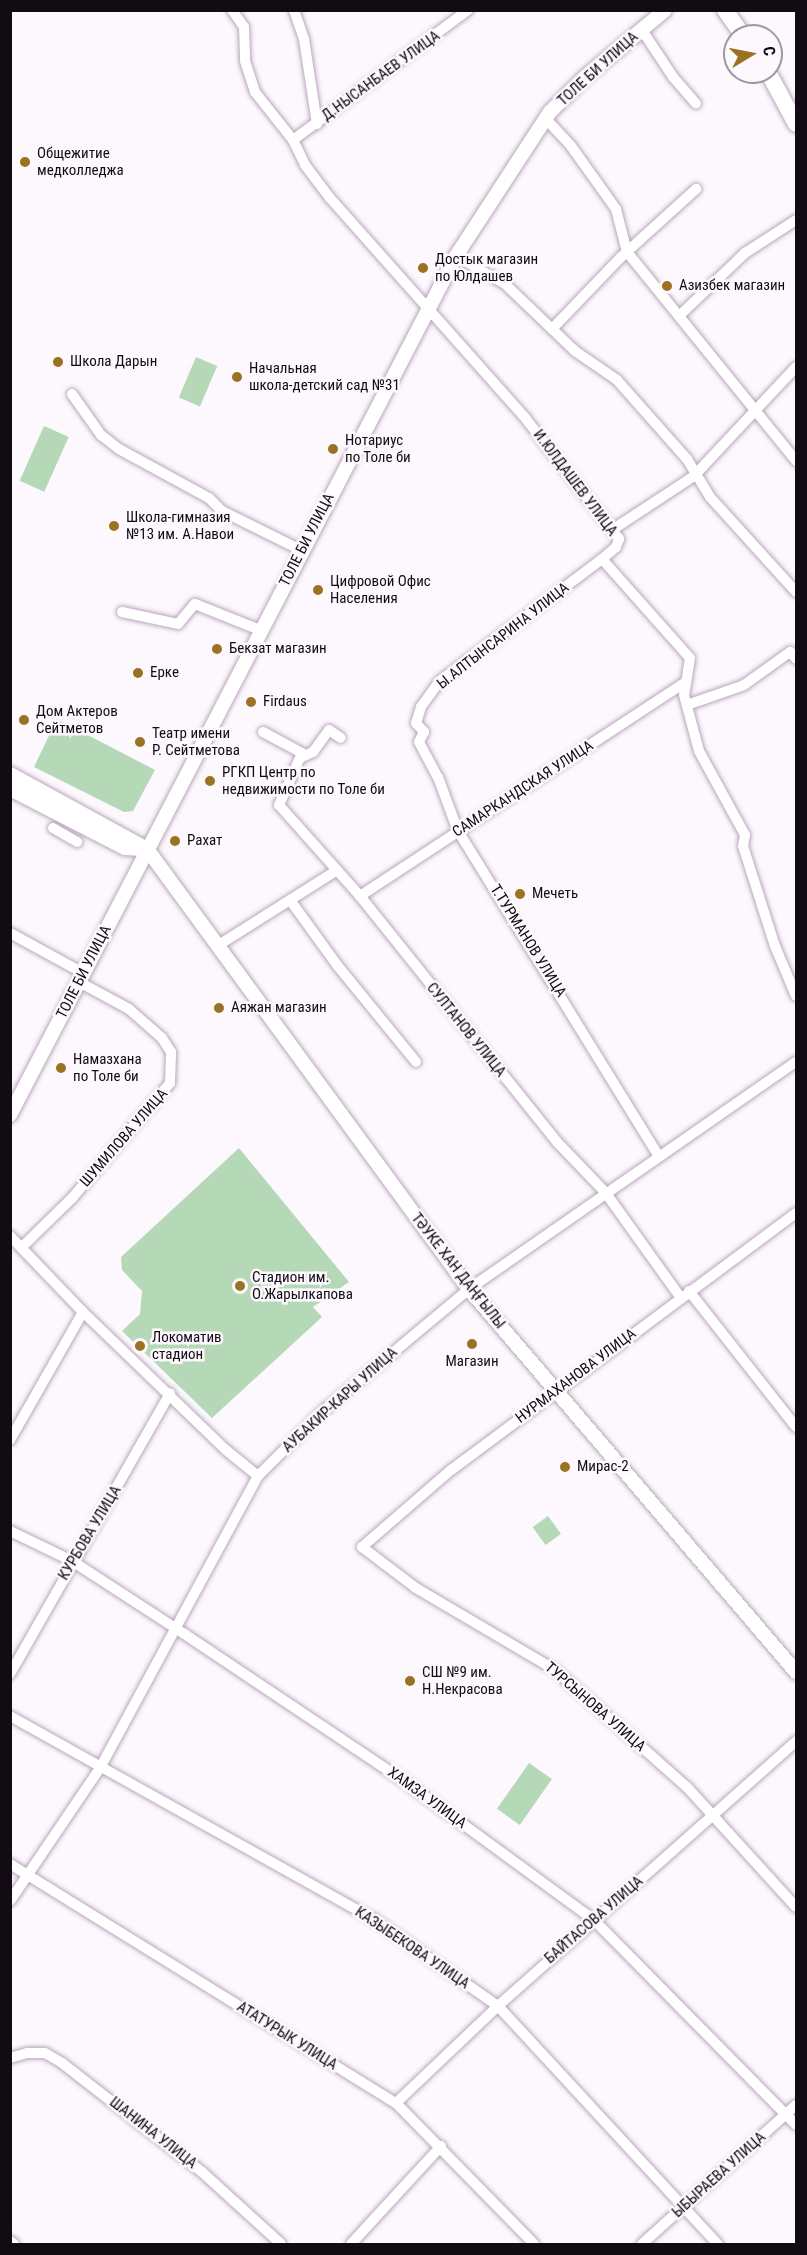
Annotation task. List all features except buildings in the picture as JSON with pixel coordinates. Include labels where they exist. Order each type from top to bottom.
[{"type":"main road","points":[[725,10],[735,24]]},
{"type":"main road","points":[[774,84],[796,124]]},
{"type":"street","name":"И.ЮЛДАШЕВ УЛИЦА","points":[[232,10],[244,27],[245,62],[255,92],[293,140],[330,198],[526,419],[619,538],[616,548],[602,558],[690,658],[686,682],[687,705],[699,751],[746,835],[743,846],[775,946],[796,996]]},
{"type":"street","points":[[294,10],[304,39],[317,124]]},
{"type":"street","name":"Д.НЫСАНБАЕВ УЛИЦА","points":[[293,140],[468,10]]},
{"type":"street","name":"ТОЛЕ БИ УЛИЦА","points":[[10,1115],[301,550],[456,256],[546,120],[585,77],[665,10]]},
{"type":"street","points":[[642,30],[673,77],[696,103]]},
{"type":"street","points":[[546,120],[571,146],[616,209],[627,252],[796,461]]},
{"type":"street","points":[[552,329],[627,252],[696,189]]},
{"type":"street","points":[[680,315],[744,253],[796,220]]},
{"type":"street","points":[[456,256],[505,284],[575,351],[617,380],[687,459],[694,476],[796,592]]},
{"type":"street","points":[[612,530],[694,476],[796,367]]},
{"type":"street","points":[[72,394],[101,435],[119,449],[209,498],[222,511],[301,550]]},
{"type":"street","name":"Ы.АЛТЫНСАРИНА УЛИЦА","points":[[416,723],[421,707],[439,682],[602,558]]},
{"type":"street","points":[[122,612],[178,624],[195,604],[260,630]]},
{"type":"street","points":[[687,705],[744,685],[790,652],[796,659]]},
{"type":"street","name":"САМАРКАНДСКАЯ УЛИЦА","points":[[360,896],[686,682]]},
{"type":"street","name":"Т.ТУРМАНОВ УЛИЦА","points":[[416,723],[424,732],[419,742],[438,777],[458,831],[659,1156]]},
{"type":"street","name":"СУЛТАНОВ УЛИЦА","points":[[341,738],[329,730],[313,753],[300,758],[279,805],[360,896],[557,1143],[605,1192],[685,1295],[796,1427]]},
{"type":"street","points":[[263,732],[302,753],[300,758]]},
{"type":"street","name":"ТӘУКЕ ХАН ДАҢҒЫЛЫ","points":[[10,774],[147,849],[469,1289],[796,1672]]},
{"type":"street","points":[[10,789],[125,848],[147,849]]},
{"type":"street","points":[[53,828],[77,842]]},
{"type":"street","points":[[217,946],[337,870]]},
{"type":"street","points":[[290,900],[337,965],[416,1062]]},
{"type":"street","name":"ШУМИЛОВА УЛИЦА","points":[[10,933],[129,1009],[162,1038],[171,1052],[170,1083],[73,1197],[22,1247]]},
{"type":"street","name":"АУБАКИР-КАРЫ УЛИЦА","points":[[10,1901],[27,1874],[63,1827],[100,1768],[258,1476],[322,1412],[469,1289],[605,1192],[796,1062]]},
{"type":"street","name":"НУРМАХАНОВА УЛИЦА","points":[[362,1546],[452,1469],[796,1213]]},
{"type":"street","points":[[10,1236],[83,1312],[170,1393],[226,1450],[258,1476]]},
{"type":"street","points":[[10,1440],[83,1312]]},
{"type":"street","name":"КУРБОВА УЛИЦА","points":[[10,1674],[72,1561],[170,1393]]},
{"type":"street","name":"ХАМЗА УЛИЦА","points":[[10,1531],[72,1561],[175,1628],[404,1781],[594,1920],[796,2125]]},
{"type":"street","name":"ТУРСЫНОВА УЛИЦА","points":[[362,1546],[416,1588],[555,1670],[715,1816],[796,1907]]},
{"type":"street","name":"КАЗЫБЕКОВА УЛИЦА","points":[[10,1716],[375,1920],[498,2006],[718,2244]]},
{"type":"street","name":"БАЙТАСОВА УЛИЦА","points":[[396,2103],[498,2006],[796,1742]]},
{"type":"street","name":"АТАТУРЫК УЛИЦА","points":[[10,1864],[396,2103],[441,2146],[534,2244]]},
{"type":"street","name":"ШАНИНА УЛИЦА","points":[[10,2058],[27,2052],[45,2053],[62,2063],[202,2172],[281,2244]]},
{"type":"street","name":"ЫБЫРАЕВА УЛИЦА","points":[[642,2244],[796,2105]]},
{"type":"street","points":[[351,2244],[441,2146]]},
{"type":"street","points":[[10,2241],[14,2244]]},
{"type":"green space","points":[[196,357],[217,366],[200,406],[179,398]]},
{"type":"green space","points":[[44,426],[69,437],[44,492],[20,481]]},
{"type":"green space","points":[[57,719],[155,770],[133,811],[124,812],[34,767]]},
{"type":"green space","name":"Стадион им. О.Жарылкапова","points":[[239,1148],[349,1282],[313,1307],[322,1317],[212,1418],[122,1331],[140,1314],[142,1291],[122,1270],[121,1257]]},
{"type":"green space","points":[[548,1516],[561,1534],[546,1545],[533,1527]]},
{"type":"green space","points":[[529,1763],[552,1779],[520,1825],[497,1809]]},
{"type":"place","name":"Общежитие медколледжа","points":[[25,162]]},
{"type":"place","name":"Достык магазин по Юлдашев","points":[[423,268]]},
{"type":"place","name":"Азизбек магазин","points":[[667,286]]},
{"type":"place","name":"Школа Дарын","points":[[58,362]]},
{"type":"place","name":"Начальная школа-детский сад №31","points":[[237,377]]},
{"type":"place","name":"Нотариус по Толе би","points":[[333,449]]},
{"type":"place","name":"Школа-гимназия №13 им. А.Навои","points":[[114,526]]},
{"type":"place","name":"Цифровой Офис Населения","points":[[318,590]]},
{"type":"place","name":"Бекзат магазин","points":[[217,649]]},
{"type":"place","name":"Ерке","points":[[138,673]]},
{"type":"place","name":"Firdaus","points":[[251,702]]},
{"type":"place","name":"Дом Актеров Сейтметов","points":[[24,720]]},
{"type":"place","name":"Театр имени Р. Сейтметова","points":[[140,742]]},
{"type":"place","name":"РГКП Центр по недвижимости по Толе би","points":[[210,781]]},
{"type":"place","name":"Рахат","points":[[175,841]]},
{"type":"place","name":"Мечеть","points":[[520,894]]},
{"type":"place","name":"Аяжан магазин","points":[[219,1008]]},
{"type":"place","name":"Намазхана по Толе би","points":[[61,1068]]},
{"type":"place","name":"Стадион им. О.Жарылкапова","points":[[240,1286]]},
{"type":"place","name":"Магазин","points":[[472,1344]]},
{"type":"place","name":"Локоматив стадион","points":[[140,1346]]},
{"type":"place","name":"Мирас-2","points":[[565,1467]]},
{"type":"place","name":"СШ №9 им. Н.Некрасова","points":[[410,1681]]}]
